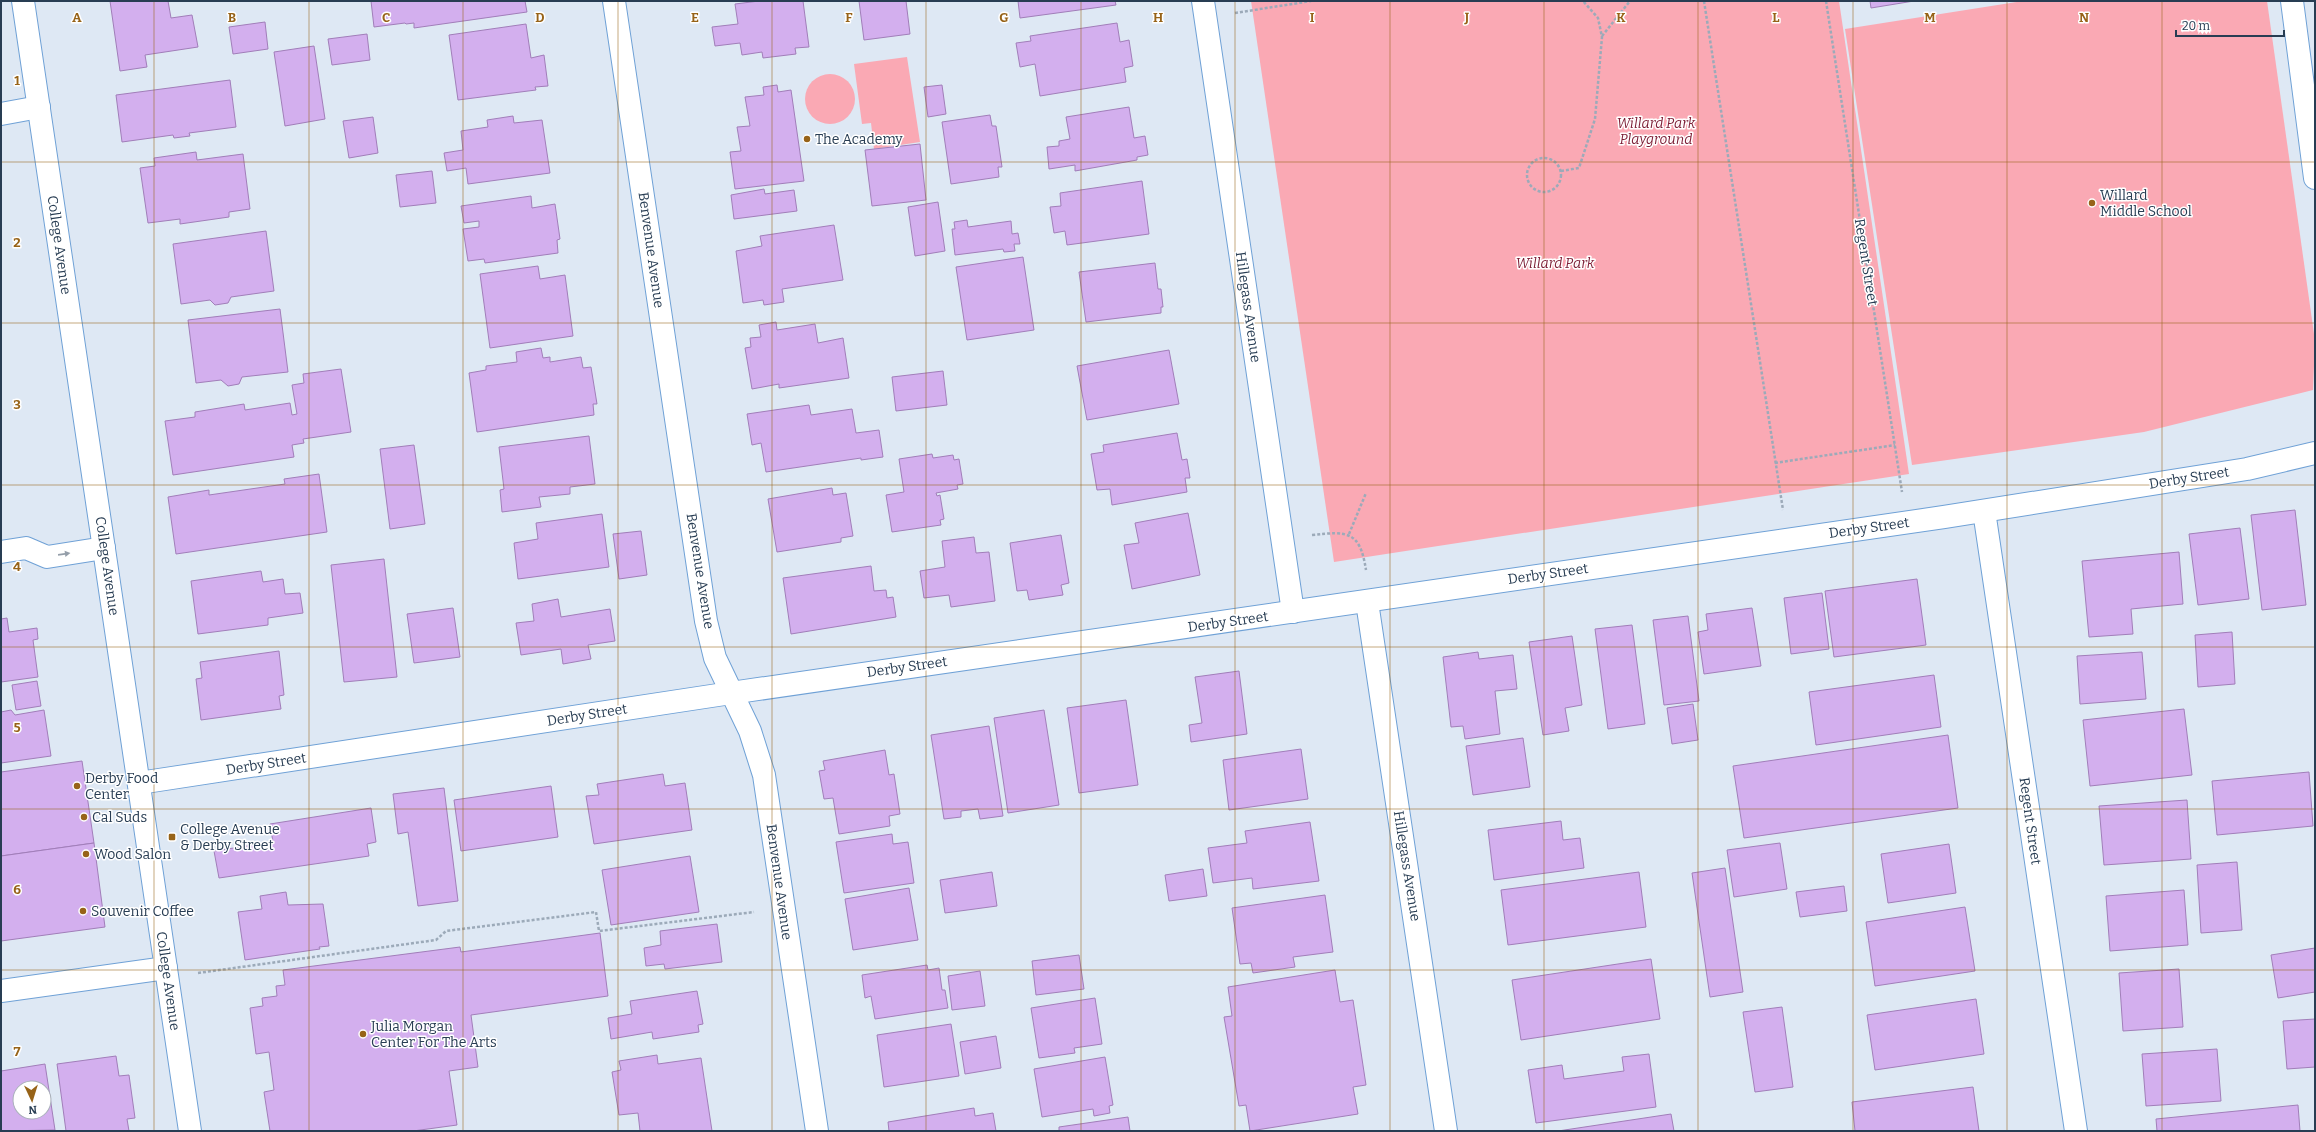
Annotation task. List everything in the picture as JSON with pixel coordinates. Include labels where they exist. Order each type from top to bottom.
[{"type":"street","name":"College Avenue","points":[[23,1],[190,1131]]},
{"type":"street","name":"Benvenue Avenue","points":[[614,1],[706,621],[715,658],[750,731],[764,775],[782,908],[817,1131]]},
{"type":"street","points":[[2292,1],[2315,178]]},
{"type":"street","name":"Hillegass Avenue","points":[[1204,9],[1293,612]]},
{"type":"street","points":[[1,114],[39,107]]},
{"type":"street","name":"Derby Street","points":[[139,783],[731,693],[1984,511],[2247,469],[2315,453]]},
{"type":"street","name":"Regent Street","points":[[1984,511],[2076,1131]]},
{"type":"street","points":[[1,552],[26,548],[47,556],[104,548]]},
{"type":"street","name":"Hillegass Avenue","points":[[1369,601],[1446,1131]]},
{"type":"street","points":[[1,991],[167,973]]},
{"type":"path","points":[[1204,9],[1311,1]]},
{"type":"path","points":[[1561,171],[1579,168],[1595,119],[1602,37],[1598,18],[1583,1]]},
{"type":"path","points":[[1602,37],[1630,1]]},
{"type":"path","points":[[1704,1],[1787,539]]},
{"type":"path","name":"Regent Street","points":[[1826,1],[1907,522]]},
{"type":"path","points":[[1540,158],[1551,159],[1559,166],[1561,171],[1559,183],[1551,191],[1545,192],[1533,188],[1527,178],[1528,168],[1535,160],[1540,158]]},
{"type":"path","points":[[1775,463],[1895,445]]},
{"type":"path","points":[[1348,534],[1366,492]]},
{"type":"path","points":[[1282,539],[1338,532],[1348,534],[1357,540],[1362,549],[1369,601]]},
{"type":"path","points":[[167,973],[436,940],[446,931],[596,912],[599,931],[782,908]]},
{"type":"green space","name":"Willard Park","points":[[1251,1],[1839,1],[1909,474],[1334,562]]},
{"type":"green space","name":"Willard Middle School","points":[[2023,1],[2267,1],[2315,341],[2313,390],[2144,432],[1912,465],[1845,29]]},
{"type":"green space","points":[[907,57],[920,142],[874,149],[871,123],[862,124],[854,64]]},
{"type":"green space","points":[[830,74],[840,76],[848,81],[853,89],[855,99],[853,109],[848,117],[840,122],[830,124],[820,122],[812,117],[807,109],[805,99],[807,89],[812,81],[820,76]]},
{"type":"building","points":[[110,1],[168,1],[171,18],[192,15],[198,47],[145,55],[147,67],[120,71]]},
{"type":"building","points":[[371,1],[525,1],[527,12],[414,28],[414,23],[374,27]]},
{"type":"building","points":[[759,1],[803,1],[809,47],[795,48],[796,54],[763,58],[762,52],[742,55],[740,43],[715,46],[712,27],[738,24],[735,4]]},
{"type":"building","points":[[859,1],[906,1],[910,34],[864,40]]},
{"type":"building","points":[[1018,1],[1115,1],[1116,5],[1020,18]]},
{"type":"building","points":[[1870,1],[1914,1],[1871,8]]},
{"type":"building","points":[[265,22],[268,49],[233,54],[229,27]]},
{"type":"building","points":[[1117,23],[1120,42],[1129,40],[1133,66],[1124,68],[1126,82],[1040,96],[1035,64],[1020,67],[1016,43],[1031,41],[1030,36]]},
{"type":"building","points":[[526,24],[531,58],[544,55],[548,86],[535,87],[536,90],[458,100],[449,35]]},
{"type":"building","points":[[367,34],[370,60],[332,65],[328,39]]},
{"type":"building","points":[[314,46],[325,119],[285,126],[274,52]]},
{"type":"building","points":[[230,80],[236,127],[189,133],[190,136],[174,138],[173,135],[122,142],[116,95]]},
{"type":"building","points":[[777,85],[778,92],[791,90],[804,181],[735,189],[730,152],[741,151],[737,127],[750,126],[745,97],[764,95],[763,87]]},
{"type":"building","points":[[942,85],[946,114],[928,117],[924,87]]},
{"type":"building","points":[[1129,107],[1134,138],[1145,136],[1148,155],[1137,157],[1137,160],[1075,171],[1075,165],[1049,169],[1047,147],[1059,146],[1059,141],[1070,139],[1066,117]]},
{"type":"building","points":[[990,115],[992,126],[996,126],[1002,167],[998,167],[999,177],[951,184],[942,122]]},
{"type":"building","points":[[513,116],[514,123],[542,120],[550,173],[468,184],[466,168],[447,171],[444,153],[463,150],[461,131],[488,127],[487,120]]},
{"type":"building","points":[[373,117],[378,153],[349,158],[343,121]]},
{"type":"building","points":[[920,144],[926,200],[872,206],[865,150]]},
{"type":"building","points":[[196,152],[197,160],[243,154],[250,209],[229,212],[229,217],[180,224],[180,219],[148,223],[140,168],[155,166],[154,158]]},
{"type":"building","points":[[432,171],[436,203],[400,207],[396,175]]},
{"type":"building","points":[[1142,181],[1149,234],[1067,245],[1065,231],[1054,233],[1050,207],[1061,206],[1060,193]]},
{"type":"building","points":[[764,189],[765,194],[794,190],[797,211],[734,219],[731,195]]},
{"type":"building","points":[[531,196],[532,208],[555,204],[560,239],[557,240],[558,253],[485,263],[484,259],[468,261],[463,229],[479,227],[479,221],[464,223],[461,206]]},
{"type":"building","points":[[938,202],[945,251],[915,256],[908,207]]},
{"type":"building","points":[[967,220],[968,227],[1011,221],[1012,234],[1018,233],[1020,244],[1014,244],[1015,251],[1004,252],[1003,249],[955,255],[952,229],[955,229],[954,222]]},
{"type":"building","points":[[834,225],[843,280],[782,289],[784,302],[764,305],[763,300],[743,303],[736,251],[762,246],[760,236]]},
{"type":"building","points":[[266,231],[274,291],[231,297],[228,303],[215,305],[210,300],[181,304],[173,244]]},
{"type":"building","points":[[1023,257],[1034,330],[967,340],[956,267]]},
{"type":"building","points":[[1155,263],[1158,289],[1161,289],[1163,307],[1161,307],[1161,313],[1086,322],[1079,272]]},
{"type":"building","points":[[538,266],[540,279],[565,275],[573,336],[490,348],[480,274]]},
{"type":"building","points":[[280,309],[288,372],[242,377],[239,384],[228,386],[221,380],[196,383],[188,320]]},
{"type":"building","points":[[776,322],[777,330],[815,324],[818,343],[843,338],[849,378],[779,388],[779,384],[752,389],[745,348],[751,347],[750,338],[761,337],[759,325]]},
{"type":"building","points":[[541,348],[543,358],[550,357],[550,362],[581,357],[583,368],[591,367],[597,404],[593,404],[594,415],[477,432],[469,373],[486,370],[486,366],[517,362],[516,352]]},
{"type":"building","points":[[1169,350],[1179,404],[1087,420],[1077,366]]},
{"type":"building","points":[[341,369],[351,432],[303,439],[304,443],[292,445],[294,457],[173,475],[165,421],[195,417],[195,412],[244,404],[245,410],[290,403],[292,415],[297,414],[292,385],[304,383],[303,374]]},
{"type":"building","points":[[943,371],[947,405],[896,411],[892,377]]},
{"type":"building","points":[[809,405],[811,415],[852,409],[856,433],[879,430],[883,457],[861,460],[861,458],[766,472],[761,443],[752,445],[747,414]]},
{"type":"building","points":[[1177,433],[1182,460],[1187,459],[1190,478],[1185,478],[1187,492],[1112,505],[1110,489],[1097,490],[1091,454],[1104,452],[1103,445]]},
{"type":"building","points":[[589,436],[595,484],[570,487],[570,494],[539,497],[541,507],[502,512],[500,490],[504,489],[499,447]]},
{"type":"building","points":[[414,445],[425,524],[390,529],[380,449]]},
{"type":"building","points":[[932,454],[933,458],[953,455],[954,460],[959,459],[963,484],[957,485],[958,489],[936,493],[937,496],[940,495],[944,519],[940,520],[941,525],[892,532],[886,495],[904,492],[899,459]]},
{"type":"building","points":[[319,474],[327,532],[176,554],[168,497],[209,490],[209,495],[285,484],[284,479]]},
{"type":"building","points":[[832,488],[833,495],[846,493],[853,536],[841,538],[841,542],[777,552],[768,499]]},
{"type":"building","points":[[2295,510],[2306,605],[2262,610],[2251,515]]},
{"type":"building","points":[[1188,513],[1200,575],[1132,589],[1124,545],[1139,543],[1135,523]]},
{"type":"building","points":[[602,514],[609,567],[518,579],[514,543],[538,539],[536,523]]},
{"type":"building","points":[[2240,528],[2249,599],[2198,605],[2189,534]]},
{"type":"building","points":[[641,531],[647,575],[619,579],[613,534]]},
{"type":"building","points":[[1061,535],[1069,583],[1061,585],[1063,595],[1029,600],[1027,590],[1017,591],[1010,543]]},
{"type":"building","points":[[974,537],[976,553],[989,552],[995,601],[951,607],[949,595],[924,598],[920,571],[945,567],[942,541]]},
{"type":"building","points":[[2179,552],[2183,604],[2131,609],[2133,634],[2089,637],[2082,561]]},
{"type":"building","points":[[384,559],[397,677],[344,682],[331,565]]},
{"type":"building","points":[[871,566],[874,591],[886,590],[887,598],[893,597],[896,617],[791,634],[783,578]]},
{"type":"building","points":[[261,571],[263,582],[283,579],[285,594],[300,593],[303,613],[268,618],[268,625],[198,634],[191,581]]},
{"type":"building","points":[[1917,579],[1926,645],[1834,657],[1825,591]]},
{"type":"building","points":[[1822,593],[1829,649],[1791,654],[1784,598]]},
{"type":"building","points":[[558,599],[561,617],[610,609],[615,641],[588,645],[591,659],[563,664],[561,649],[521,655],[516,623],[534,621],[532,604]]},
{"type":"building","points":[[453,608],[460,657],[414,663],[407,614]]},
{"type":"building","points":[[1752,608],[1761,666],[1704,674],[1698,632],[1708,630],[1706,614]]},
{"type":"building","points":[[1688,616],[1699,701],[1664,705],[1653,620]]},
{"type":"building","points":[[7,618],[9,632],[37,628],[38,639],[33,640],[38,677],[1,682],[1,619]]},
{"type":"building","points":[[1632,625],[1645,724],[1608,729],[1595,629]]},
{"type":"building","points":[[2232,632],[2235,684],[2198,687],[2195,635]]},
{"type":"building","points":[[1572,636],[1582,705],[1565,708],[1569,731],[1543,735],[1529,642]]},
{"type":"building","points":[[279,651],[284,695],[279,696],[281,709],[201,720],[196,679],[202,678],[200,662]]},
{"type":"building","points":[[1478,652],[1479,659],[1513,655],[1517,689],[1495,691],[1500,734],[1465,739],[1463,726],[1451,727],[1443,657]]},
{"type":"building","points":[[2142,652],[2146,699],[2080,704],[2077,656]]},
{"type":"building","points":[[1239,671],[1247,734],[1191,742],[1189,725],[1202,723],[1195,677]]},
{"type":"building","points":[[1934,675],[1941,727],[1816,745],[1809,692]]},
{"type":"building","points":[[37,681],[41,706],[16,710],[12,685]]},
{"type":"building","points":[[1126,700],[1138,785],[1079,793],[1067,708]]},
{"type":"building","points":[[1693,704],[1698,740],[1672,744],[1667,708]]},
{"type":"building","points":[[2184,709],[2192,775],[2090,786],[2083,720]]},
{"type":"building","points":[[11,710],[15,715],[44,710],[51,756],[1,763],[1,712]]},
{"type":"building","points":[[1044,710],[1059,805],[1008,813],[994,718]]},
{"type":"building","points":[[989,726],[1003,816],[980,819],[978,809],[961,811],[961,817],[944,819],[931,735]]},
{"type":"building","points":[[1948,735],[1958,808],[1744,838],[1733,766]]},
{"type":"building","points":[[1523,738],[1530,787],[1473,795],[1466,746]]},
{"type":"building","points":[[1301,749],[1308,799],[1229,810],[1223,760]]},
{"type":"building","points":[[885,750],[889,775],[894,774],[900,814],[889,816],[890,826],[839,834],[833,798],[824,799],[819,771],[825,770],[823,761]]},
{"type":"building","points":[[82,761],[94,843],[1,856],[1,772]]},
{"type":"building","points":[[2309,772],[2313,826],[2217,835],[2212,781]]},
{"type":"building","points":[[663,774],[665,786],[685,783],[692,830],[594,844],[586,796],[599,795],[597,784]]},
{"type":"building","points":[[551,786],[558,837],[461,851],[454,800]]},
{"type":"building","points":[[444,788],[458,901],[418,906],[408,832],[398,834],[393,794]]},
{"type":"building","points":[[2187,800],[2191,859],[2104,865],[2099,806]]},
{"type":"building","points":[[371,808],[376,842],[367,844],[369,856],[219,878],[214,851],[273,842],[270,824]]},
{"type":"building","points":[[1561,821],[1563,840],[1580,838],[1584,868],[1494,880],[1488,830]]},
{"type":"building","points":[[1310,822],[1319,881],[1253,889],[1252,878],[1213,883],[1208,848],[1247,843],[1245,831]]},
{"type":"building","points":[[892,834],[893,844],[908,842],[914,883],[844,893],[836,842]]},
{"type":"building","points":[[94,843],[105,927],[1,941],[1,856]]},
{"type":"building","points":[[1780,843],[1787,889],[1734,897],[1727,850]]},
{"type":"building","points":[[1949,844],[1956,893],[1888,903],[1881,854]]},
{"type":"building","points":[[690,856],[699,912],[611,925],[602,870]]},
{"type":"building","points":[[2237,862],[2242,930],[2201,933],[2197,865]]},
{"type":"building","points":[[1725,868],[1743,992],[1710,997],[1692,873]]},
{"type":"building","points":[[1203,869],[1207,896],[1169,901],[1165,875]]},
{"type":"building","points":[[992,872],[997,906],[945,913],[940,880]]},
{"type":"building","points":[[1639,872],[1646,927],[1508,945],[1501,890]]},
{"type":"building","points":[[1844,886],[1847,911],[1800,917],[1796,892]]},
{"type":"building","points":[[909,888],[918,940],[853,950],[845,899]]},
{"type":"building","points":[[2184,890],[2188,945],[2110,951],[2106,896]]},
{"type":"building","points":[[286,892],[288,905],[323,904],[329,946],[319,947],[320,949],[245,960],[238,912],[262,909],[260,896]]},
{"type":"building","points":[[1325,895],[1333,952],[1293,957],[1295,967],[1253,973],[1251,963],[1240,964],[1232,908]]},
{"type":"building","points":[[1965,907],[1975,971],[1875,986],[1866,922]]},
{"type":"building","points":[[717,924],[722,962],[665,969],[664,964],[646,966],[644,948],[661,945],[660,931]]},
{"type":"building","name":"Julia Morgan Center For The Arts","points":[[600,933],[608,996],[471,1015],[478,1067],[449,1071],[457,1125],[413,1131],[270,1131],[264,1092],[274,1090],[269,1052],[256,1054],[250,1008],[263,1006],[262,998],[277,996],[276,986],[285,985],[283,970],[460,947],[461,952]]},
{"type":"building","points":[[2315,948],[2315,992],[2278,998],[2271,955]]},
{"type":"building","points":[[1079,955],[1084,989],[1036,995],[1032,961]]},
{"type":"building","points":[[1651,959],[1660,1019],[1521,1040],[1512,980]]},
{"type":"building","points":[[927,965],[928,970],[939,968],[942,990],[945,990],[948,1008],[875,1019],[871,996],[865,998],[862,975]]},
{"type":"building","points":[[2179,969],[2183,1027],[2123,1031],[2119,973]]},
{"type":"building","points":[[1335,970],[1340,1002],[1353,1000],[1366,1085],[1353,1087],[1358,1114],[1250,1131],[1246,1105],[1239,1106],[1224,1017],[1232,1016],[1228,987]]},
{"type":"building","points":[[980,971],[985,1006],[952,1010],[948,976]]},
{"type":"building","points":[[697,991],[703,1024],[698,1025],[699,1032],[653,1039],[652,1032],[611,1039],[608,1018],[632,1014],[630,1001]]},
{"type":"building","points":[[1095,998],[1102,1044],[1074,1048],[1075,1053],[1039,1058],[1031,1008]]},
{"type":"building","points":[[1976,999],[1984,1054],[1875,1070],[1867,1015]]},
{"type":"building","points":[[1782,1007],[1793,1087],[1755,1092],[1743,1012]]},
{"type":"building","points":[[2315,1019],[2315,1067],[2287,1069],[2283,1021]]},
{"type":"building","points":[[951,1024],[959,1076],[884,1087],[877,1035]]},
{"type":"building","points":[[996,1036],[1001,1068],[965,1074],[960,1042]]},
{"type":"building","points":[[2217,1049],[2221,1101],[2146,1106],[2142,1054]]},
{"type":"building","points":[[1649,1054],[1656,1107],[1536,1123],[1528,1070],[1562,1065],[1564,1079],[1624,1071],[1622,1057]]},
{"type":"building","points":[[657,1055],[658,1064],[701,1058],[712,1131],[640,1131],[638,1113],[619,1115],[612,1072],[621,1070],[619,1061]]},
{"type":"building","points":[[116,1056],[119,1076],[129,1075],[135,1118],[127,1119],[129,1131],[66,1131],[57,1064]]},
{"type":"building","points":[[1105,1057],[1113,1105],[1109,1106],[1110,1113],[1094,1116],[1093,1109],[1042,1117],[1034,1069]]},
{"type":"building","points":[[45,1064],[47,1080],[12,1080],[12,1120],[52,1120],[52,1110],[55,1130],[1,1131],[1,1071]]},
{"type":"building","points":[[1973,1087],[1979,1131],[1855,1131],[1852,1102]]},
{"type":"building","points":[[2298,1105],[2300,1131],[2157,1131],[2156,1119]]},
{"type":"building","points":[[974,1108],[975,1116],[993,1113],[996,1131],[889,1131],[888,1122]]},
{"type":"building","points":[[1671,1114],[1674,1131],[1558,1131]]},
{"type":"building","points":[[1128,1117],[1130,1131],[1059,1131],[1059,1127]]},
{"type":"place","name":"The Academy","points":[[807,139]]},
{"type":"place","name":"Willard Middle School","points":[[2092,203]]},
{"type":"place","name":"Derby Food Center","points":[[77,786]]},
{"type":"place","name":"Cal Suds","points":[[84,817]]},
{"type":"place","name":"College Avenue & Derby Street","points":[[172,837]]},
{"type":"place","name":"Wood Salon","points":[[86,854]]},
{"type":"place","name":"Souvenir Coffee","points":[[83,911]]},
{"type":"place","name":"Julia Morgan Center For The Arts","points":[[363,1034]]},
{"type":"park label","name":"Willard Park Playground","points":[[1656,132]]}]
